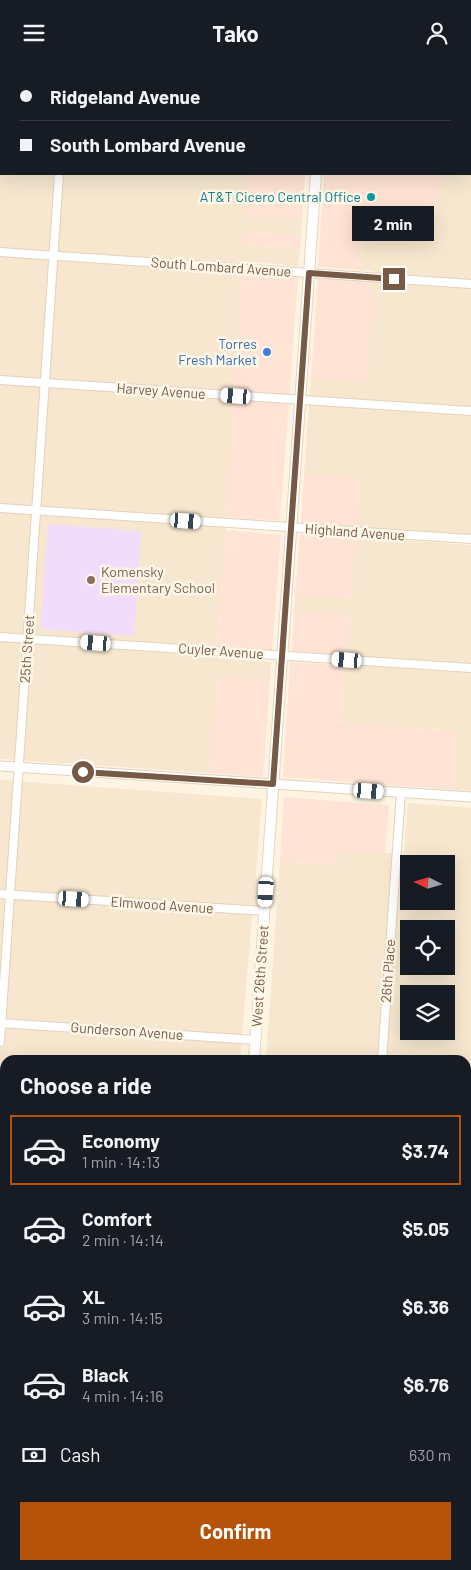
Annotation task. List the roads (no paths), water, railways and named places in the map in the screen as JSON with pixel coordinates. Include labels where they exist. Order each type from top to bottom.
[{"type":"main road","name":"West 26th Street","points":[[254,1055],[316,175]]},
{"type":"street","name":"25th Street","points":[[0,1042],[59,175]]},
{"type":"street","name":"South Lombard Avenue","points":[[0,252],[471,284]]},
{"type":"street","name":"Harvey Avenue","points":[[0,380],[471,411]]},
{"type":"street","name":"Highland Avenue","points":[[0,508],[471,539]]},
{"type":"street","name":"Cuyler Avenue","points":[[0,637],[471,668]]},
{"type":"street","points":[[0,766],[471,797]]},
{"type":"street","name":"26th Place","points":[[382,1055],[400,793]]},
{"type":"street","name":"Elmwood Avenue","points":[[0,894],[264,911]]},
{"type":"street","name":"Gunderson Avenue","points":[[1,1023],[255,1040]]},
{"type":"place","name":"AT&T Cicero Central Office","points":[[371,197]]},
{"type":"place","name":"Torres Fresh Market","points":[[267,352]]},
{"type":"place","name":"Komensky Elementary School","points":[[91,580]]}]
